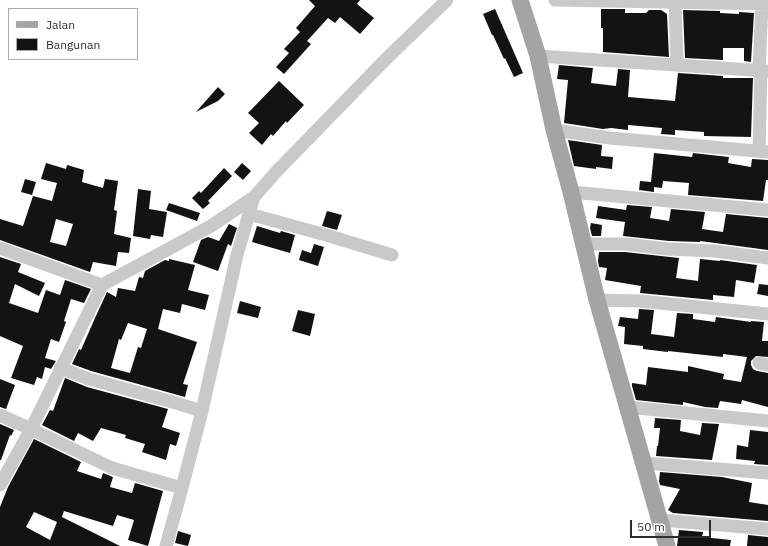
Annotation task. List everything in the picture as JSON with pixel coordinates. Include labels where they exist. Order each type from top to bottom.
[{"type":"main road","points":[[520,0],[538,56],[554,130],[571,192],[597,300],[667,546]]},
{"type":"street","points":[[0,485],[31,429],[102,285],[211,226],[254,197],[276,172],[447,0]]},
{"type":"street","points":[[554,130],[610,138],[764,152],[763,71],[765,4],[555,0]]},
{"type":"street","points":[[675,2],[677,64]]},
{"type":"street","points":[[538,56],[677,64],[763,71]]},
{"type":"street","points":[[571,192],[768,210]]},
{"type":"street","points":[[166,546],[202,411],[237,255],[254,197]]},
{"type":"street","points":[[249,214],[392,255]]},
{"type":"street","points":[[584,244],[625,244],[668,249],[714,250],[768,258]]},
{"type":"street","points":[[0,248],[102,285]]},
{"type":"street","points":[[597,300],[640,301],[768,314]]},
{"type":"street","points":[[60,368],[89,379],[202,411]]},
{"type":"street","points":[[627,407],[768,421]]},
{"type":"street","points":[[0,415],[112,468],[182,488]]},
{"type":"street","points":[[644,463],[768,473]]},
{"type":"street","points":[[660,520],[768,529]]},
{"type":"building","points":[[309,0],[360,0],[357,4],[374,18],[360,34],[340,17],[335,23],[328,18],[307,41],[311,44],[284,74],[276,67],[289,53],[284,49],[300,32],[296,28],[315,6]]},
{"type":"building","points":[[495,9],[523,73],[514,77],[483,14]]},
{"type":"building","points":[[601,9],[625,9],[625,13],[646,13],[649,10],[661,10],[667,14],[669,57],[603,52]]},
{"type":"building","points":[[683,10],[720,11],[720,13],[739,14],[739,12],[754,13],[751,62],[744,61],[744,48],[723,48],[723,60],[685,58]]},
{"type":"building","points":[[559,65],[593,68],[591,83],[616,86],[618,69],[630,70],[628,97],[675,101],[678,73],[723,76],[723,78],[753,78],[751,137],[704,136],[704,132],[675,130],[675,135],[661,134],[662,128],[628,125],[628,130],[611,128],[603,129],[564,123],[568,80],[557,79]]},
{"type":"building","points":[[279,81],[304,105],[287,123],[286,121],[273,136],[271,134],[262,145],[249,133],[259,123],[248,113]]},
{"type":"building","points":[[218,87],[225,94],[218,101],[196,112]]},
{"type":"building","points":[[568,140],[602,145],[601,156],[613,157],[612,169],[596,167],[596,169],[574,166]]},
{"type":"building","points":[[654,153],[692,157],[693,153],[729,157],[728,163],[751,167],[752,159],[768,160],[768,180],[766,180],[763,201],[688,195],[689,183],[663,181],[662,188],[654,187],[654,192],[639,190],[640,181],[651,182]]},
{"type":"building","points":[[46,163],[66,169],[67,165],[84,170],[82,182],[103,188],[105,179],[118,181],[114,210],[117,211],[114,234],[131,238],[129,253],[118,252],[116,266],[93,262],[90,272],[0,240],[0,219],[23,226],[33,196],[52,201],[57,183],[41,179]],"holes":[[[56,219],[73,224],[66,246],[50,242]]]},
{"type":"building","points":[[242,163],[251,171],[243,180],[234,172]]},
{"type":"building","points":[[224,168],[232,176],[208,201],[210,203],[203,209],[192,198],[199,191],[201,193]]},
{"type":"building","points":[[25,179],[36,182],[32,195],[21,192]]},
{"type":"building","points":[[138,189],[151,191],[149,209],[167,212],[163,237],[151,235],[150,239],[133,236]]},
{"type":"building","points":[[169,203],[200,213],[197,221],[166,210]]},
{"type":"building","points":[[627,205],[652,207],[650,218],[669,221],[671,209],[705,212],[702,229],[723,232],[726,214],[768,218],[768,250],[700,241],[669,241],[623,236],[625,222],[596,218],[598,206],[626,210]]},
{"type":"building","points":[[327,211],[342,215],[337,230],[322,226]]},
{"type":"building","points":[[591,223],[602,225],[601,236],[592,236],[590,228]]},
{"type":"building","points":[[229,224],[237,228],[231,246],[228,244],[218,271],[193,262],[201,240],[208,237],[219,241]]},
{"type":"building","points":[[257,226],[280,233],[281,231],[295,235],[290,253],[252,242]]},
{"type":"building","points":[[314,244],[324,247],[318,266],[299,260],[302,250],[311,253]]},
{"type":"building","points":[[599,252],[625,252],[679,258],[676,278],[698,281],[700,259],[757,265],[754,283],[736,280],[734,297],[713,295],[713,300],[640,293],[641,286],[605,280],[607,268],[599,267]]},
{"type":"building","points":[[0,257],[21,264],[18,272],[45,283],[39,296],[15,284],[9,303],[38,313],[46,290],[60,295],[65,280],[91,289],[84,303],[71,299],[64,321],[66,322],[59,342],[51,339],[45,358],[56,361],[51,369],[45,367],[42,379],[37,377],[34,385],[11,378],[23,346],[0,336]]},
{"type":"building","points":[[169,259],[195,265],[188,290],[209,295],[205,310],[182,304],[180,313],[163,309],[158,329],[197,342],[183,384],[188,385],[185,397],[91,371],[72,364],[79,349],[81,350],[107,292],[116,297],[118,288],[135,291],[139,277],[143,278],[145,271],[165,260],[169,261]],"holes":[[[128,323],[147,329],[141,348],[138,347],[130,373],[111,368],[119,339],[121,340]]]},
{"type":"building","points":[[759,284],[768,285],[768,296],[757,294]]},
{"type":"building","points":[[240,301],[261,307],[258,318],[237,313]]},
{"type":"building","points":[[639,309],[654,310],[651,334],[674,337],[677,313],[693,314],[693,319],[715,322],[716,317],[751,322],[764,322],[762,341],[768,341],[768,357],[756,356],[751,361],[751,365],[753,369],[757,371],[768,373],[768,407],[742,400],[741,404],[720,401],[718,408],[705,407],[683,402],[683,405],[636,400],[632,383],[646,385],[648,367],[688,372],[688,366],[724,374],[723,379],[741,382],[747,357],[723,354],[723,357],[668,352],[643,349],[643,346],[624,344],[625,327],[618,326],[620,317],[638,319]]},
{"type":"building","points":[[298,310],[315,314],[310,336],[292,331]]},
{"type":"building","points":[[65,378],[87,387],[168,409],[162,427],[180,433],[176,446],[170,444],[166,460],[142,452],[145,444],[125,438],[126,435],[101,428],[93,441],[78,433],[74,441],[42,425],[50,410],[53,411]]},
{"type":"building","points":[[0,379],[15,385],[6,409],[0,407]]},
{"type":"building","points":[[655,418],[681,420],[680,431],[700,435],[702,423],[719,424],[712,460],[656,456],[660,428],[654,428]]},
{"type":"building","points":[[0,424],[14,430],[11,436],[10,435],[1,460],[0,460]]},
{"type":"building","points":[[750,430],[768,432],[768,465],[754,464],[755,461],[736,459],[737,445],[748,447]]},
{"type":"building","points":[[34,439],[81,462],[77,471],[101,479],[103,473],[113,477],[110,487],[132,493],[135,483],[163,491],[148,546],[128,540],[134,520],[117,515],[113,526],[64,511],[62,517],[120,546],[0,546],[0,507],[8,487]],"holes":[[[34,512],[57,522],[50,540],[26,527]]]},
{"type":"building","points":[[660,472],[722,477],[752,483],[749,502],[768,505],[768,521],[673,513],[668,510],[680,489],[660,485]]},
{"type":"building","points":[[679,530],[703,532],[702,537],[731,540],[730,546],[677,546]]},
{"type":"building","points":[[178,531],[191,535],[188,546],[175,543]]},
{"type":"building","points":[[748,535],[768,537],[768,546],[747,546]]}]
